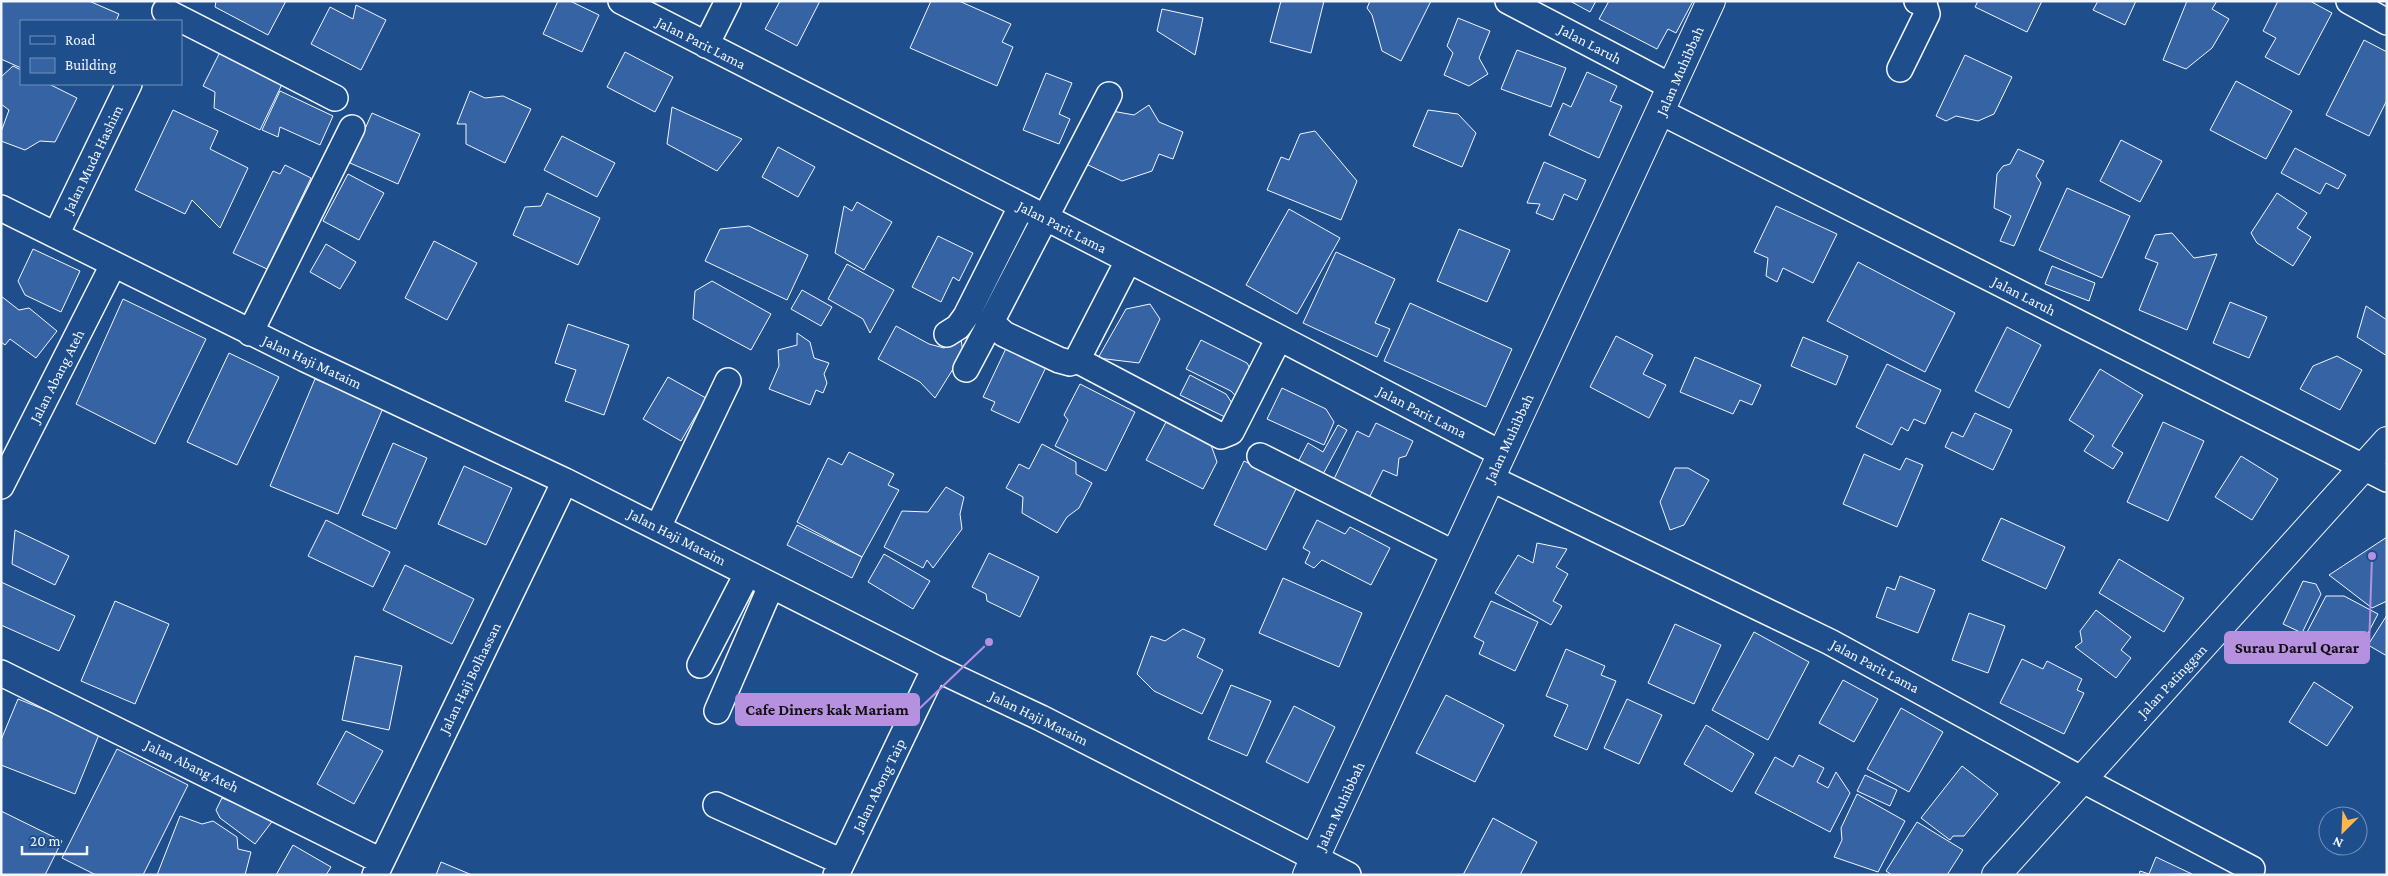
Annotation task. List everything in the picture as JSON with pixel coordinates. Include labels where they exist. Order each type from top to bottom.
[{"type":"main road","name":"Jalan Muhibbah","points":[[1312,867],[1711,1]]},
{"type":"main road","name":"Jalan Patinggan","points":[[1996,875],[2387,441]]},
{"type":"street","name":"Jalan Parit Lama","points":[[621,1],[1502,454]]},
{"type":"street","points":[[706,45],[728,1]]},
{"type":"street","name":"Jalan Laruh","points":[[1508,1],[1672,87]]},
{"type":"street","points":[[1900,69],[1927,14],[1924,4],[1917,1]]},
{"type":"street","points":[[2349,1],[2387,22]]},
{"type":"street","points":[[165,11],[335,98]]},
{"type":"street","name":"Jalan Muda Hashim","points":[[56,235],[129,85]]},
{"type":"street","points":[[966,369],[1109,95]]},
{"type":"street","name":"Jalan Laruh","points":[[1661,112],[2387,479]]},
{"type":"street","points":[[250,333],[352,128]]},
{"type":"street","points":[[947,334],[958,327],[966,316],[1021,207]]},
{"type":"street","name":"Jalan Haji Mataim","points":[[1,208],[250,333],[565,481],[935,668],[1041,718],[1312,867],[1348,875]]},
{"type":"street","points":[[991,322],[1004,334],[1060,360],[1070,363],[1077,360],[1128,261]]},
{"type":"street","name":"Jalan Abang Ateh","points":[[1,486],[113,265]]},
{"type":"street","points":[[1077,360],[1222,436],[1232,432],[1279,338]]},
{"type":"street","points":[[658,528],[728,381]]},
{"type":"street","points":[[1260,456],[1455,554]]},
{"type":"street","name":"Jalan Parit Lama","points":[[1490,478],[1830,642],[2081,779],[2252,869]]},
{"type":"street","name":"Jalan Haji Bolhassan","points":[[378,868],[565,481]]},
{"type":"street","points":[[700,665],[747,574]]},
{"type":"street","points":[[717,711],[771,586]]},
{"type":"street","name":"Jalan Abong Taip","points":[[839,869],[935,668]]},
{"type":"street","name":"Jalan Abang Ateh","points":[[1,673],[378,868]]},
{"type":"street","points":[[716,806],[839,869]]},
{"type":"building","points":[[1,1],[89,1],[119,14],[116,20],[20,20],[20,68],[1,59]]},
{"type":"building","points":[[216,1],[286,1],[268,35],[215,7]]},
{"type":"building","points":[[558,1],[570,1],[599,15],[582,52],[543,34]]},
{"type":"building","points":[[780,1],[820,1],[797,46],[765,29]]},
{"type":"building","points":[[931,1],[959,1],[1011,24],[1002,42],[1013,47],[997,86],[910,48]]},
{"type":"building","points":[[1281,1],[1324,1],[1311,53],[1270,42]]},
{"type":"building","points":[[1370,1],[1431,1],[1401,61],[1382,51],[1372,15],[1367,8]]},
{"type":"building","points":[[1570,1],[1596,1],[1590,12]]},
{"type":"building","points":[[1609,1],[1693,1],[1676,33],[1668,29],[1657,49],[1599,19]]},
{"type":"building","points":[[1978,1],[2042,1],[2027,32],[1975,7]]},
{"type":"building","points":[[2098,1],[2136,1],[2125,25],[2093,10]]},
{"type":"building","points":[[2187,1],[2217,1],[2212,9],[2229,19],[2212,48],[2186,69],[2163,60]]},
{"type":"building","points":[[2278,1],[2310,1],[2332,13],[2299,75],[2265,57],[2276,38],[2263,31]]},
{"type":"building","points":[[356,5],[386,20],[361,70],[311,44],[330,7],[353,19]]},
{"type":"building","points":[[1162,9],[1203,18],[1195,55],[1157,31]]},
{"type":"building","points":[[1458,18],[1490,31],[1479,58],[1488,74],[1469,86],[1444,75],[1453,53],[1447,46]]},
{"type":"building","points":[[2364,40],[2387,52],[2387,100],[2369,136],[2326,115]]},
{"type":"building","points":[[222,48],[285,78],[260,130],[214,108],[215,92],[203,86]]},
{"type":"building","points":[[1517,50],[1566,68],[1551,107],[1501,89]]},
{"type":"building","points":[[625,52],[673,77],[655,112],[607,87]]},
{"type":"building","points":[[1965,55],[2012,77],[1994,114],[1978,121],[1956,116],[1946,121],[1936,116]]},
{"type":"building","points":[[13,66],[20,70],[20,85],[51,85],[77,98],[55,142],[40,141],[25,150],[1,141],[1,132],[9,110],[1,104],[1,77]]},
{"type":"building","points":[[1587,72],[1617,86],[1610,101],[1622,106],[1599,158],[1549,135],[1563,103],[1571,107]]},
{"type":"building","points":[[1046,73],[1072,83],[1059,114],[1070,119],[1059,144],[1023,130]]},
{"type":"building","points":[[2236,81],[2292,111],[2266,159],[2210,130]]},
{"type":"building","points":[[280,91],[333,116],[320,145],[280,127],[278,137],[262,130]]},
{"type":"building","points":[[470,91],[485,98],[503,96],[531,109],[505,163],[466,144],[466,124],[457,124]]},
{"type":"building","points":[[1149,105],[1159,122],[1183,132],[1173,159],[1159,154],[1152,171],[1122,181],[1086,164],[1112,111],[1134,115]]},
{"type":"building","points":[[672,107],[742,139],[717,171],[667,144]]},
{"type":"building","points":[[173,110],[218,131],[210,149],[248,168],[220,228],[192,200],[185,214],[135,190]]},
{"type":"building","points":[[1428,110],[1458,114],[1476,133],[1462,167],[1413,146]]},
{"type":"building","points":[[372,113],[420,134],[398,184],[350,163]]},
{"type":"building","points":[[1315,131],[1357,181],[1341,220],[1267,190],[1281,157],[1289,160],[1300,134]]},
{"type":"building","points":[[562,136],[615,163],[597,197],[544,170]]},
{"type":"building","points":[[2121,140],[2162,161],[2140,202],[2100,181]]},
{"type":"building","points":[[778,147],[815,167],[798,197],[762,177]]},
{"type":"building","points":[[2295,148],[2346,175],[2338,189],[2326,183],[2320,194],[2281,173]]},
{"type":"building","points":[[2018,149],[2044,161],[2036,176],[2041,183],[2014,246],[2000,241],[2011,216],[1994,208],[1997,174],[2003,166],[2010,164]]},
{"type":"building","points":[[1544,162],[1586,180],[1577,200],[1564,194],[1553,220],[1536,213],[1540,204],[1527,203]]},
{"type":"building","points":[[285,165],[311,178],[267,269],[233,253],[273,171],[280,174]]},
{"type":"building","points":[[348,174],[384,193],[359,240],[323,221]]},
{"type":"building","points":[[2067,188],[2130,216],[2102,278],[2039,250]]},
{"type":"building","points":[[547,193],[600,218],[578,265],[513,235],[525,207],[541,206]]},
{"type":"building","points":[[2277,193],[2307,213],[2297,228],[2311,237],[2293,266],[2257,243],[2251,233]]},
{"type":"building","points":[[857,202],[892,222],[864,270],[835,253],[844,206],[852,211]]},
{"type":"building","points":[[1776,206],[1837,234],[1813,283],[1783,268],[1777,282],[1766,276],[1768,258],[1754,252]]},
{"type":"building","points":[[1289,209],[1340,238],[1297,314],[1246,285]]},
{"type":"building","points":[[749,226],[808,255],[787,300],[705,261],[720,229]]},
{"type":"building","points":[[1459,229],[1510,250],[1487,302],[1437,281]]},
{"type":"building","points":[[2172,233],[2194,258],[2217,254],[2187,330],[2139,310],[2158,263],[2145,258],[2155,235]]},
{"type":"building","points":[[938,236],[973,253],[959,281],[953,277],[941,302],[912,287]]},
{"type":"building","points":[[434,241],[477,263],[447,320],[405,298]]},
{"type":"building","points":[[326,244],[356,262],[340,289],[310,272]]},
{"type":"building","points":[[33,249],[80,271],[61,312],[25,295],[18,281]]},
{"type":"building","points":[[1336,252],[1395,279],[1375,323],[1390,329],[1377,357],[1303,323]]},
{"type":"building","points":[[1858,262],[1955,313],[1925,372],[1827,321]]},
{"type":"building","points":[[847,264],[894,290],[870,333],[863,319],[828,299]]},
{"type":"building","points":[[2052,266],[2095,283],[2089,301],[2045,284]]},
{"type":"building","points":[[712,281],[771,314],[751,350],[693,319],[695,291]]},
{"type":"building","points":[[802,290],[832,307],[821,326],[791,309]]},
{"type":"building","points":[[1,296],[19,310],[29,308],[57,331],[36,358],[10,339],[5,345],[1,342]]},
{"type":"building","points":[[123,299],[206,339],[155,444],[76,404]]},
{"type":"building","points":[[2230,302],[2267,317],[2249,358],[2213,343]]},
{"type":"building","points":[[1410,303],[1512,349],[1486,407],[1384,361]]},
{"type":"building","points":[[1150,304],[1160,319],[1139,363],[1098,358],[1126,309]]},
{"type":"building","points":[[2366,306],[2387,320],[2387,356],[2357,337]]},
{"type":"building","points":[[568,324],[629,345],[604,415],[565,401],[576,370],[555,363]]},
{"type":"building","points":[[896,326],[929,344],[944,348],[961,339],[963,353],[935,398],[920,382],[878,359]]},
{"type":"building","points":[[2007,327],[2041,345],[2009,408],[1975,391]]},
{"type":"building","points":[[797,333],[810,342],[814,358],[829,363],[824,374],[827,383],[823,393],[816,390],[810,405],[769,389],[779,366],[778,350],[797,345]]},
{"type":"building","points":[[1616,336],[1653,355],[1643,374],[1666,385],[1649,418],[1590,387]]},
{"type":"building","points":[[1803,337],[1848,356],[1836,385],[1791,366]]},
{"type":"building","points":[[1010,340],[1050,359],[1019,423],[991,410],[995,402],[983,397]]},
{"type":"building","points":[[1201,340],[1247,363],[1255,377],[1241,402],[1231,391],[1186,369]]},
{"type":"building","points":[[229,353],[279,377],[237,465],[187,442]]},
{"type":"building","points":[[2337,356],[2362,370],[2340,410],[2300,389],[2313,366]]},
{"type":"building","points":[[1695,357],[1761,385],[1752,405],[1740,400],[1733,414],[1680,392]]},
{"type":"building","points":[[1887,364],[1941,390],[1925,424],[1914,419],[1908,431],[1901,427],[1892,445],[1856,427]]},
{"type":"building","points":[[2100,369],[2143,395],[2112,446],[2123,453],[2113,469],[2084,451],[2094,436],[2069,420]]},
{"type":"building","points":[[1190,375],[1226,394],[1232,403],[1225,417],[1180,395]]},
{"type":"building","points":[[668,377],[706,398],[681,441],[643,419]]},
{"type":"building","points":[[315,379],[383,408],[338,514],[270,486]]},
{"type":"building","points":[[1080,384],[1135,412],[1106,471],[1055,446],[1068,420],[1064,415]]},
{"type":"building","points":[[1282,388],[1326,409],[1334,422],[1324,445],[1267,419]]},
{"type":"building","points":[[1975,413],[2012,430],[1993,470],[1945,447],[1952,432],[1963,437]]},
{"type":"building","points":[[1166,422],[1211,445],[1217,462],[1203,489],[1146,460]]},
{"type":"building","points":[[2163,422],[2204,441],[2168,521],[2127,502]]},
{"type":"building","points":[[1376,423],[1413,441],[1406,456],[1399,458],[1397,476],[1383,470],[1370,496],[1334,479],[1357,431],[1369,437]]},
{"type":"building","points":[[1338,425],[1347,430],[1322,476],[1298,462],[1308,443],[1323,452]]},
{"type":"building","points":[[393,443],[427,458],[396,529],[362,515]]},
{"type":"building","points":[[1042,444],[1076,462],[1076,474],[1092,483],[1079,508],[1067,517],[1057,533],[1022,513],[1023,497],[1006,488],[1019,464],[1029,469]]},
{"type":"building","points":[[849,452],[894,474],[888,485],[899,490],[862,557],[797,522],[828,458],[842,465]]},
{"type":"building","points":[[1864,454],[1900,470],[1906,458],[1923,465],[1897,527],[1843,504]]},
{"type":"building","points":[[2241,456],[2278,479],[2252,520],[2215,497]]},
{"type":"building","points":[[1244,461],[1297,487],[1266,550],[1214,525]]},
{"type":"building","points":[[464,466],[512,488],[486,545],[438,524]]},
{"type":"building","points":[[1675,468],[1688,468],[1709,480],[1684,525],[1670,530],[1660,502]]},
{"type":"building","points":[[946,487],[964,497],[960,514],[962,529],[933,568],[927,560],[923,568],[884,547],[902,511],[928,512]]},
{"type":"building","points":[[2001,518],[2065,547],[2046,589],[1982,560]]},
{"type":"building","points":[[326,520],[390,552],[373,587],[308,556]]},
{"type":"building","points":[[1317,520],[1345,534],[1350,527],[1390,548],[1371,585],[1322,560],[1314,568],[1305,563],[1310,552],[1303,548]]},
{"type":"building","points":[[797,525],[862,557],[852,578],[787,545]]},
{"type":"building","points":[[15,530],[69,556],[55,585],[12,564]]},
{"type":"building","points":[[2387,537],[2387,601],[2372,608],[2329,575]]},
{"type":"building","points":[[1537,543],[1567,549],[1556,567],[1568,574],[1553,601],[1562,606],[1551,625],[1495,593],[1518,555],[1533,563]]},
{"type":"building","points":[[989,553],[1039,577],[1020,617],[987,601],[986,594],[972,587]]},
{"type":"building","points":[[884,554],[930,581],[913,609],[868,582]]},
{"type":"building","points":[[2119,559],[2184,598],[2164,632],[2099,593]]},
{"type":"building","points":[[405,565],[474,599],[452,644],[383,610]]},
{"type":"building","points":[[1900,576],[1935,590],[1918,633],[1876,617],[1887,587],[1895,590]]},
{"type":"building","points":[[1283,578],[1362,613],[1339,667],[1259,633]]},
{"type":"building","points":[[2303,581],[2316,584],[2321,594],[2302,633],[2283,624]]},
{"type":"building","points":[[1,582],[75,616],[59,651],[1,625]]},
{"type":"building","points":[[2326,596],[2344,596],[2378,614],[2354,660],[2305,636]]},
{"type":"building","points":[[115,601],[169,624],[135,704],[81,681]]},
{"type":"building","points":[[1491,601],[1538,622],[1515,671],[1479,654],[1484,642],[1474,637]]},
{"type":"building","points":[[2096,610],[2131,637],[2121,650],[2131,658],[2116,678],[2075,647],[2082,642],[2080,631]]},
{"type":"building","points":[[1969,613],[2005,626],[1988,673],[1952,660]]},
{"type":"building","points":[[2387,615],[2387,656],[2368,645]]},
{"type":"building","points":[[1675,624],[1721,645],[1694,704],[1648,683]]},
{"type":"building","points":[[1183,629],[1205,639],[1197,657],[1223,670],[1202,714],[1154,691],[1137,674],[1151,636],[1165,641]]},
{"type":"building","points":[[1754,632],[1809,662],[1768,740],[1712,710]]},
{"type":"building","points":[[1566,649],[1605,666],[1601,675],[1616,681],[1587,750],[1554,736],[1568,705],[1546,696]]},
{"type":"building","points":[[355,656],[402,666],[389,730],[342,720]]},
{"type":"building","points":[[2022,659],[2043,669],[2047,661],[2082,679],[2077,690],[2084,693],[2064,734],[2000,703]]},
{"type":"building","points":[[1843,680],[1878,699],[1854,742],[1819,723]]},
{"type":"building","points":[[2314,682],[2353,707],[2327,746],[2289,722]]},
{"type":"building","points":[[1231,685],[1271,701],[1247,756],[1208,739]]},
{"type":"building","points":[[1446,695],[1504,725],[1475,782],[1416,753]]},
{"type":"building","points":[[18,699],[100,732],[75,794],[1,765],[1,740]]},
{"type":"building","points":[[1627,699],[1662,715],[1639,764],[1604,748]]},
{"type":"building","points":[[1294,706],[1335,727],[1308,783],[1266,762]]},
{"type":"building","points":[[1901,708],[1943,732],[1909,792],[1867,769]]},
{"type":"building","points":[[1706,725],[1754,754],[1732,792],[1684,764]]},
{"type":"building","points":[[346,731],[383,751],[354,804],[317,784]]},
{"type":"building","points":[[117,749],[188,785],[143,875],[96,875],[62,858]]},
{"type":"building","points":[[1799,755],[1824,768],[1817,782],[1828,788],[1836,772],[1850,793],[1830,832],[1755,793],[1775,757],[1793,767]]},
{"type":"building","points":[[1962,766],[1998,794],[1964,836],[1953,836],[1950,840],[1921,818]]},
{"type":"building","points":[[1865,775],[1897,790],[1890,806],[1857,791]]},
{"type":"building","points":[[1857,794],[1905,821],[1878,872],[1834,857],[1842,840],[1841,828]]},
{"type":"building","points":[[222,798],[274,819],[255,844],[220,818],[216,810]]},
{"type":"building","points":[[1,811],[62,841],[45,875],[1,875]]},
{"type":"building","points":[[180,816],[202,824],[213,821],[237,837],[238,849],[251,852],[245,875],[157,875]]},
{"type":"building","points":[[1493,818],[1537,842],[1520,875],[1463,875]]},
{"type":"building","points":[[1917,822],[1963,850],[1947,875],[1892,875],[1886,871]]},
{"type":"building","points":[[293,845],[331,867],[326,875],[276,875]]},
{"type":"building","points":[[2156,857],[2192,874],[2139,875],[2140,871],[2149,874]]},
{"type":"building","points":[[441,862],[472,875],[436,875]]},
{"type":"place","name":"Surau Darul Qarar","points":[[2372,556]]},
{"type":"place","name":"Cafe Diners kak Mariam","points":[[989,642]]}]
